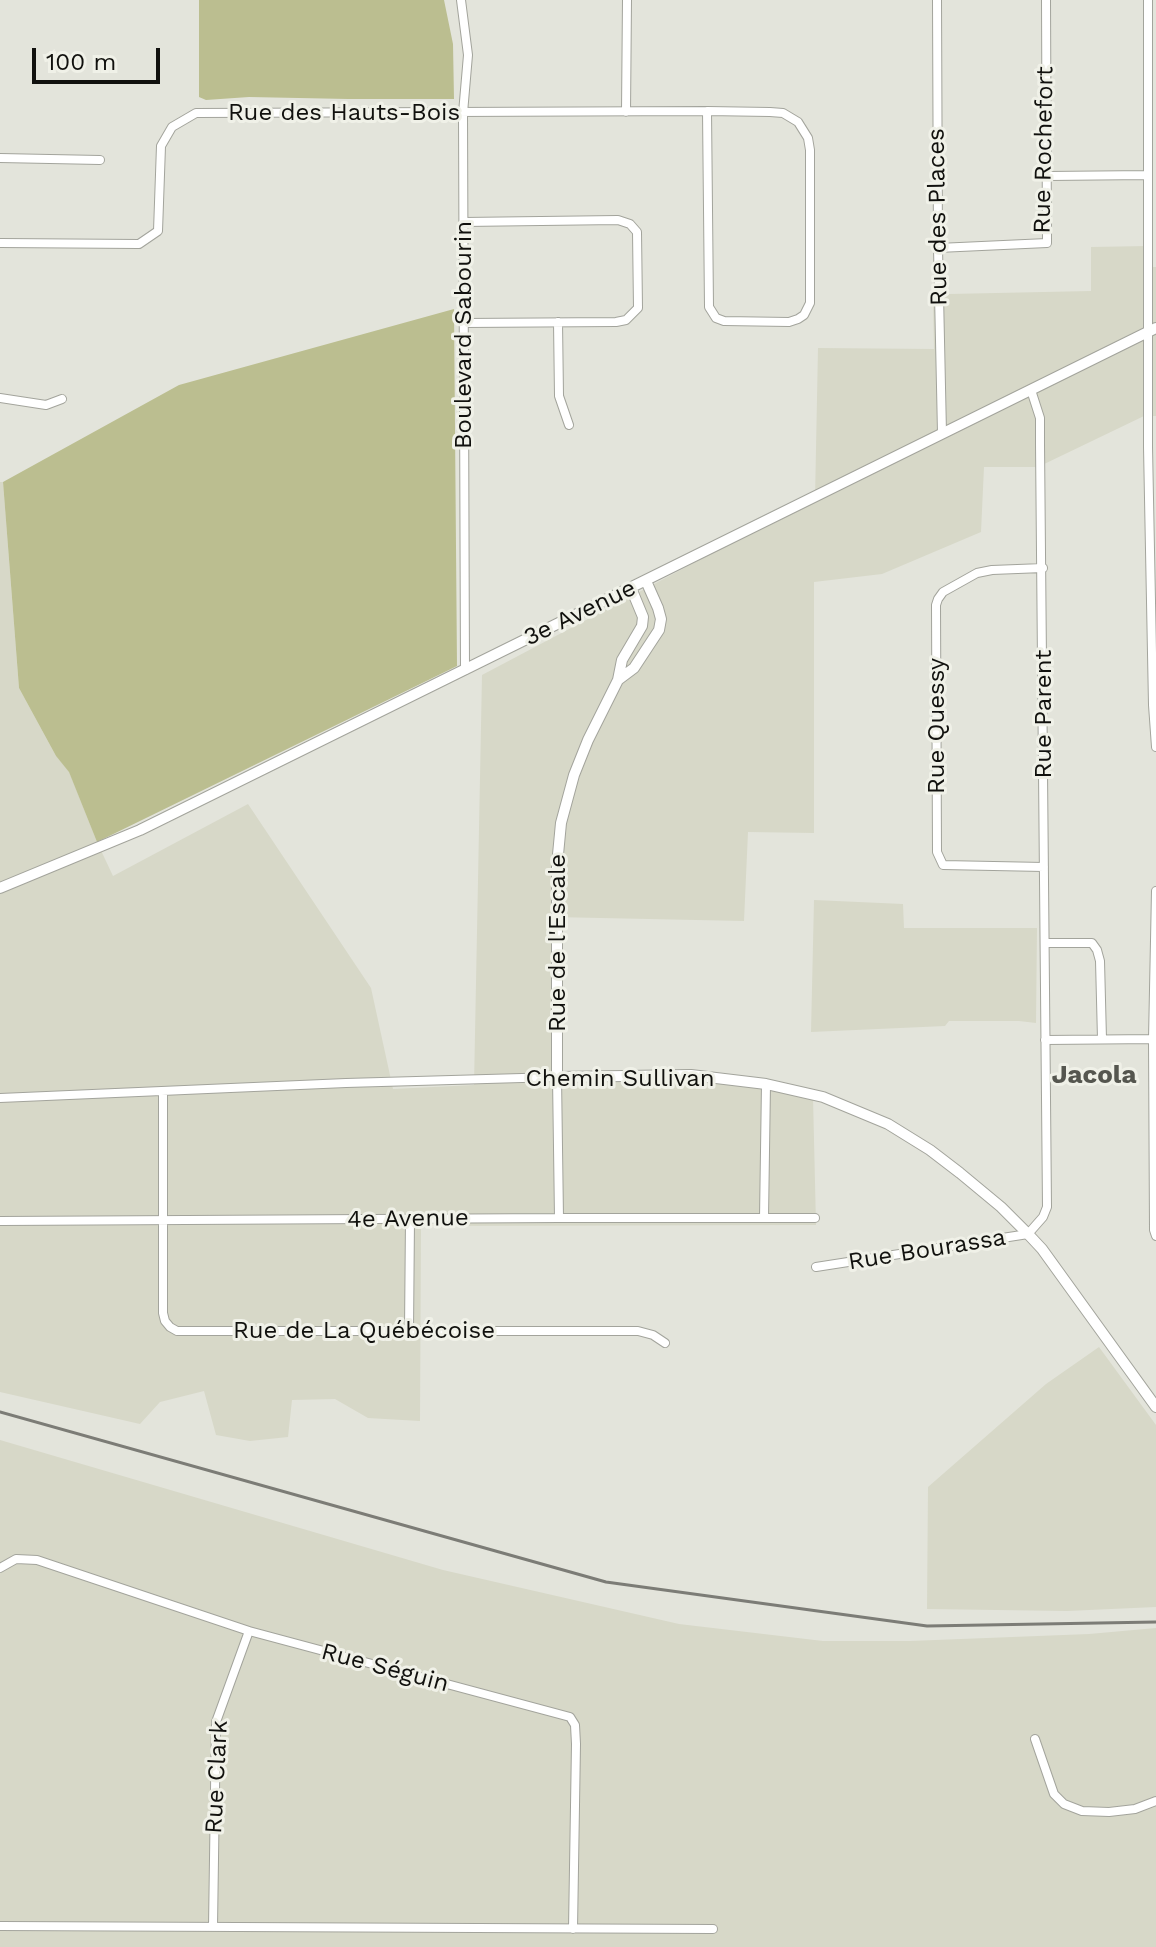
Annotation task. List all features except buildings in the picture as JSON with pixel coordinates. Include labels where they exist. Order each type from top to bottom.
[{"type":"main road","name":"3e Avenue","points":[[0,888],[140,830],[1152,330]]},
{"type":"main road","name":"Rue de l'Escale","points":[[618,680],[634,668],[659,630],[661,619],[646,581]]},
{"type":"main road","name":"Rue de l'Escale","points":[[557,1077],[557,865],[561,823],[574,775],[588,740],[618,680],[622,660],[639,633],[643,617],[631,588]]},
{"type":"main road","name":"Chemin Sullivan","points":[[557,1077],[691,1075],[766,1084],[823,1097],[888,1124],[960,1173],[1028,1234],[1156,1407]]},
{"type":"street","name":"Boulevard Sabourin","points":[[461,0],[468,55],[463,113],[465,670]]},
{"type":"street","points":[[626,112],[627,0]]},
{"type":"street","name":"Rue des Places","points":[[937,0],[942,433]]},
{"type":"street","name":"Rue Rochefort","points":[[938,248],[1047,243],[1046,0]]},
{"type":"street","points":[[1148,0],[1152,106],[1148,175],[1152,330],[1153,705],[1156,747]]},
{"type":"street","name":"Rue des Hauts-Bois","points":[[0,243],[139,244],[158,231],[161,146],[172,127],[196,113],[707,111],[783,113],[798,122],[808,138],[810,150],[810,303],[798,319],[789,322],[724,321],[716,318],[709,307],[707,111]]},
{"type":"street","points":[[0,158],[100,160]]},
{"type":"street","points":[[1048,176],[1148,175]]},
{"type":"street","points":[[464,222],[618,220],[630,224],[637,232],[638,308],[626,320],[616,322],[464,323]]},
{"type":"street","points":[[558,322],[559,396],[569,425]]},
{"type":"street","name":"Rue Parent","points":[[1031,390],[1040,418],[1045,1040]]},
{"type":"street","points":[[0,398],[46,405],[62,399]]},
{"type":"street","name":"Rue Quessy","points":[[1043,568],[977,573],[943,592],[936,605],[937,852],[943,865],[1044,867]]},
{"type":"street","points":[[1156,891],[1156,1236]]},
{"type":"street","points":[[1045,943],[1092,943],[1097,950],[1102,1039]]},
{"type":"street","points":[[1045,1040],[1155,1039]]},
{"type":"street","name":"Rue Bourassa","points":[[816,1267],[1028,1234],[1043,1217],[1047,1207],[1045,1040]]},
{"type":"street","name":"Chemin Sullivan","points":[[0,1098],[557,1077]]},
{"type":"street","name":"Rue de l'Escale","points":[[557,1077],[559,1218]]},
{"type":"street","points":[[764,1218],[766,1084]]},
{"type":"street","points":[[163,1091],[163,1219]]},
{"type":"street","name":"4e Avenue","points":[[0,1221],[815,1218]]},
{"type":"street","name":"Rue de La Québécoise","points":[[163,1219],[163,1313],[165,1321],[177,1331],[638,1331],[653,1335],[665,1343]]},
{"type":"street","points":[[409,1330],[410,1219]]},
{"type":"street","name":"Rue Séguin","points":[[0,1568],[16,1559],[37,1560],[249,1631],[570,1717],[575,1725],[576,1744],[573,1929]]},
{"type":"street","name":"Rue Clark","points":[[213,1927],[216,1722],[249,1631]]},
{"type":"street","points":[[1035,1739],[1054,1794],[1064,1804],[1082,1811],[1109,1812],[1135,1809],[1156,1801]]},
{"type":"street","points":[[0,1926],[713,1929]]},
{"type":"shaded area","points":[[1147,246],[1147,267],[1156,267],[1156,416],[1144,416],[1038,467],[984,467],[981,532],[882,574],[814,582],[814,833],[748,832],[744,921],[553,917],[553,1080],[751,1083],[813,1097],[816,1225],[421,1226],[420,1421],[368,1418],[335,1399],[292,1400],[288,1437],[250,1441],[216,1435],[204,1391],[160,1402],[140,1424],[0,1392],[0,482],[3,482],[19,688],[56,756],[69,771],[113,876],[248,804],[371,988],[393,1089],[474,1085],[482,675],[815,499],[818,348],[934,349],[933,296],[1091,291],[1091,247]]},
{"type":"shaded area","points":[[814,900],[903,904],[904,928],[1037,928],[1036,1023],[949,1021],[945,1026],[811,1032]]},
{"type":"shaded area","points":[[1099,1347],[1156,1425],[1156,1607],[1067,1611],[927,1609],[928,1487],[1046,1384]]},
{"type":"shaded area","points":[[0,1440],[443,1570],[679,1624],[823,1641],[910,1641],[1089,1634],[1156,1628],[1156,1947],[0,1947]]},
{"type":"green space","points":[[199,0],[444,0],[453,44],[454,99],[249,97],[206,100],[199,97]]},
{"type":"green space","points":[[454,309],[457,666],[97,842],[69,772],[56,756],[19,688],[3,482],[179,385]]},
{"type":"railway","points":[[0,1412],[606,1582],[927,1626],[1156,1622]]},
{"type":"district","name":"Jacola","points":[[1094,1075]]}]
